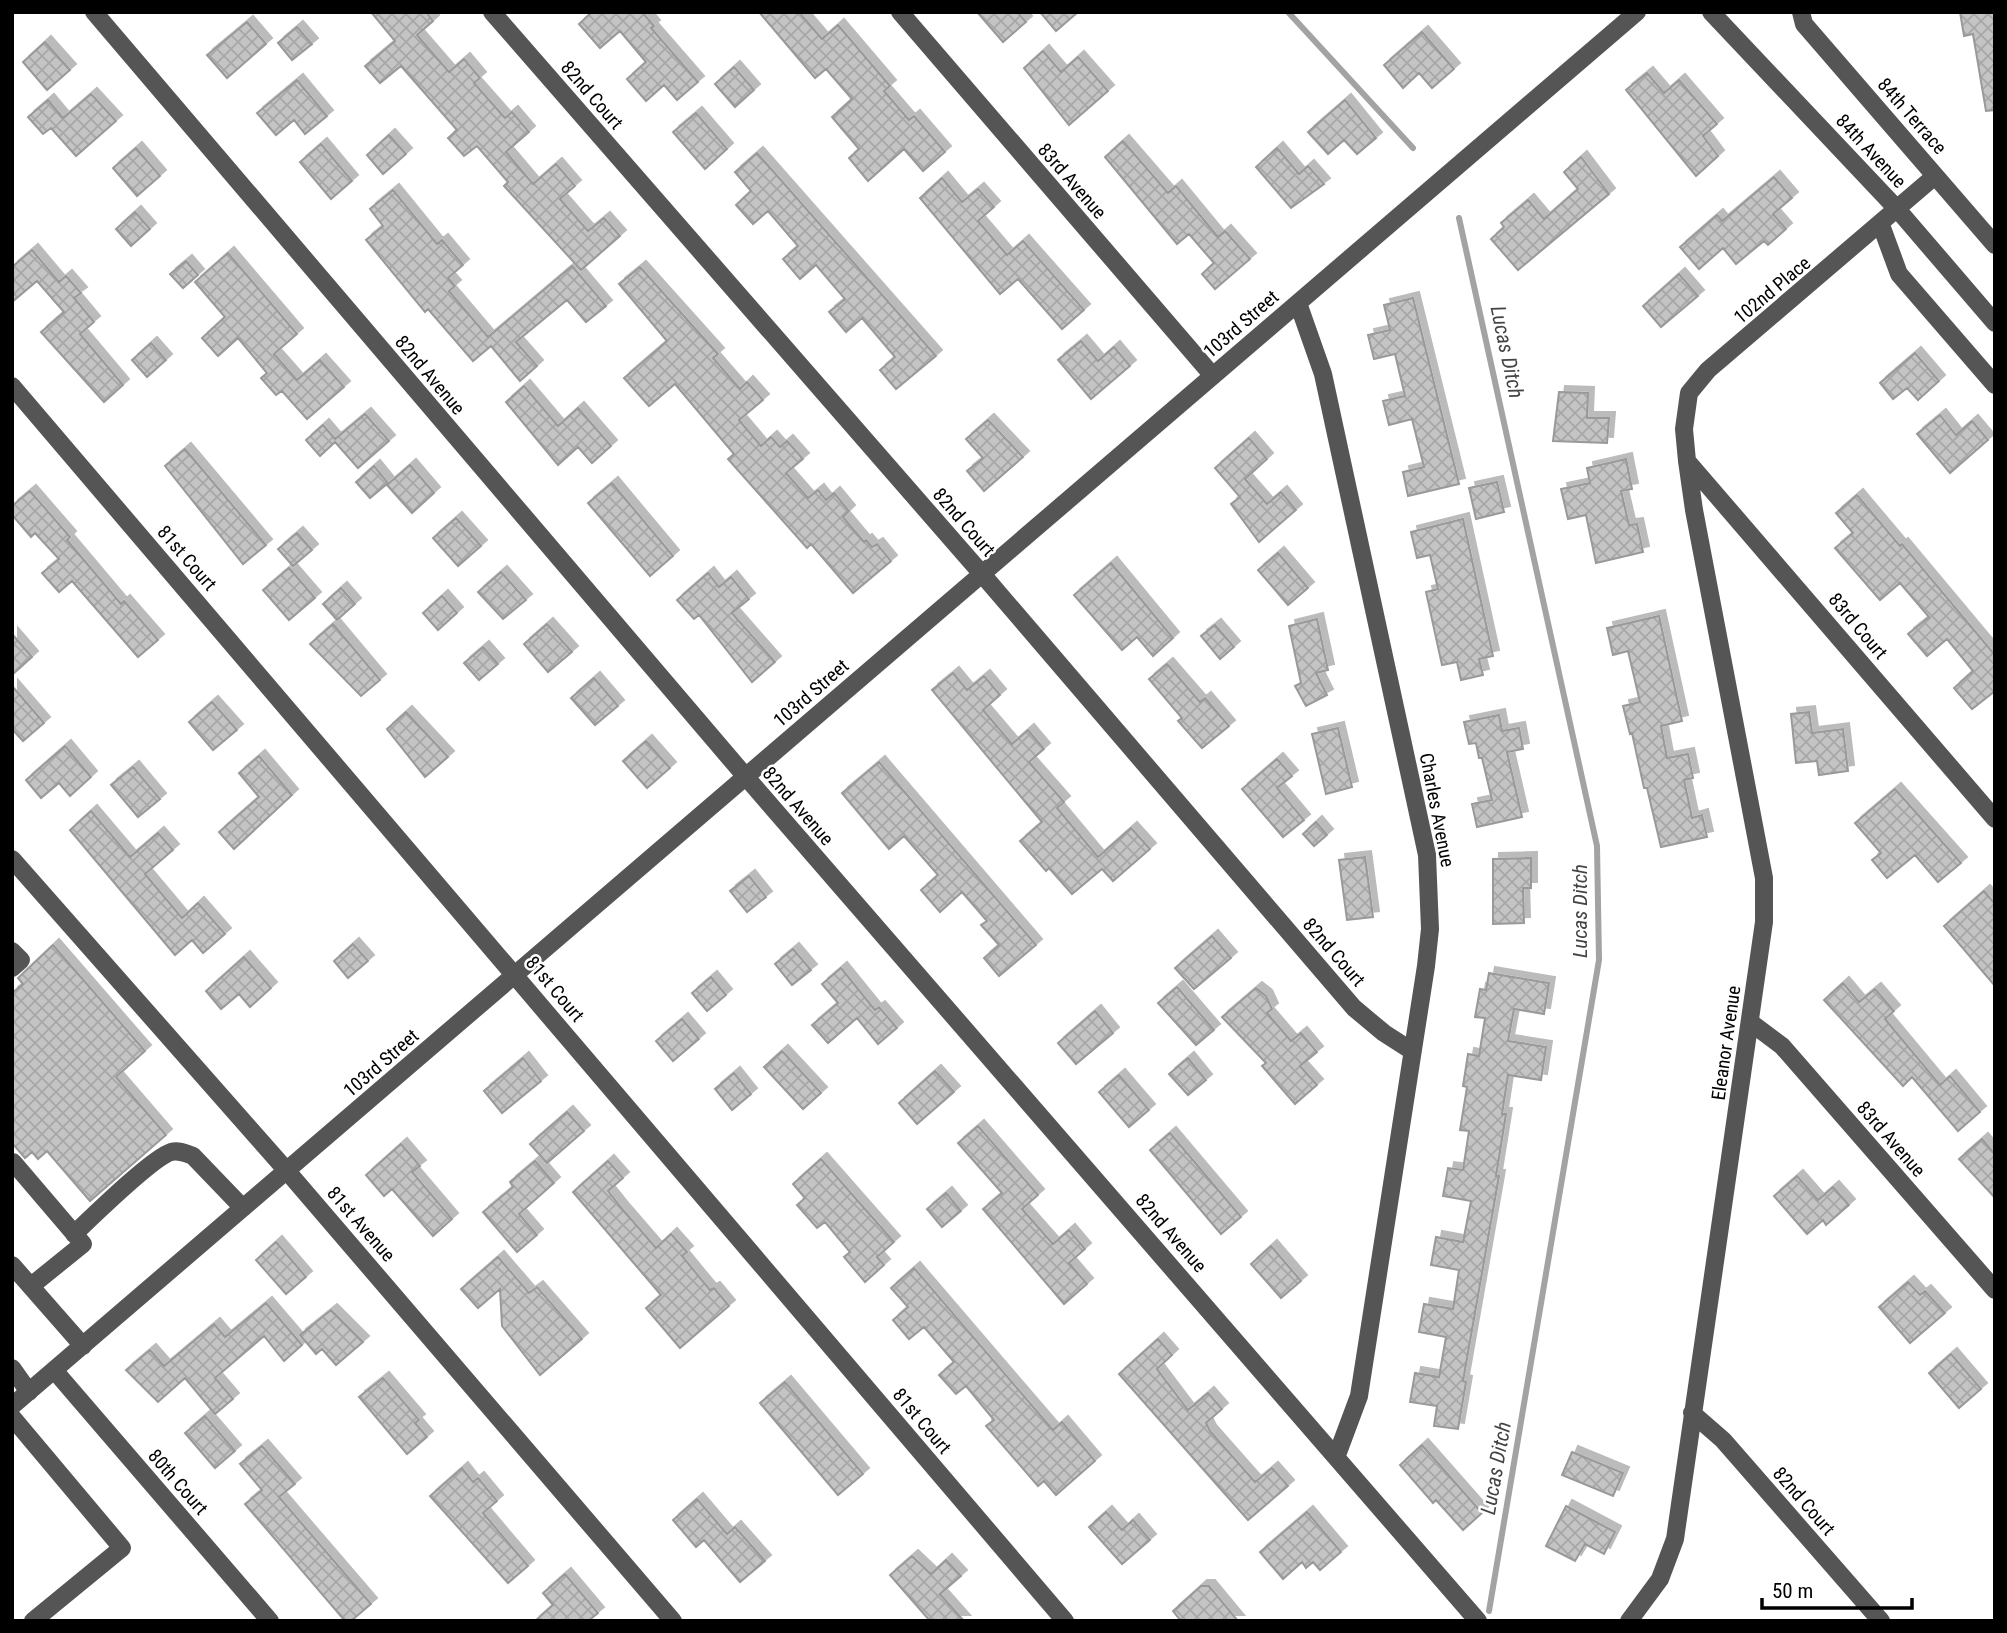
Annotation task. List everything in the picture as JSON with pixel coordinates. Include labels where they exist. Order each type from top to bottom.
[{"type":"street","name":"82nd Avenue","points":[[94,12],[746,777],[1337,1455],[1478,1621]]},
{"type":"street","name":"82nd Court","points":[[492,12],[982,574],[1354,1009],[1412,1051]]},
{"type":"street","name":"83rd Avenue","points":[[900,12],[1213,376]]},
{"type":"street","name":"103rd Street","points":[[12,1406],[1637,12]]},
{"type":"street","name":"84th Avenue","points":[[1711,12],[1898,209],[1995,323]]},
{"type":"street","name":"84th Terrace","points":[[1801,12],[1804,24],[1995,245]]},
{"type":"street","name":"102nd Place","points":[[1687,461],[1684,429],[1689,393],[1708,370],[1881,225],[1935,176]]},
{"type":"street","points":[[1881,225],[1899,274],[1995,384]]},
{"type":"street","name":"Charles Avenue","points":[[1298,303],[1323,374],[1427,855],[1430,929],[1359,1396],[1337,1455]]},
{"type":"street","name":"81st Court","points":[[12,386],[1065,1621]]},
{"type":"street","name":"83rd Court","points":[[1687,461],[1995,820]]},
{"type":"street","name":"Eleanor Avenue","points":[[1629,1621],[1660,1579],[1675,1539],[1764,922],[1764,878],[1687,461]]},
{"type":"street","name":"81st Avenue","points":[[12,859],[287,1171],[673,1621]]},
{"type":"street","points":[[12,951],[20,960],[12,968]]},
{"type":"street","name":"83rd Avenue","points":[[1750,1023],[1782,1046],[1995,1290]]},
{"type":"street","points":[[74,1234],[132,1181],[170,1153],[183,1152],[192,1156],[243,1208]]},
{"type":"street","points":[[13,1162],[83,1244],[31,1286]]},
{"type":"street","points":[[12,1265],[83,1346]]},
{"type":"street","points":[[12,1368],[29,1392]]},
{"type":"street","name":"80th Court","points":[[54,1370],[270,1621]]},
{"type":"street","name":"82nd Court","points":[[1692,1413],[1723,1440],[1881,1621]]},
{"type":"street","points":[[12,1417],[122,1548],[33,1621]]},
{"type":"building","points":[[371,12],[426,12],[433,21],[417,35],[449,72],[464,59],[480,78],[474,83],[505,118],[512,112],[529,132],[506,152],[533,184],[556,164],[575,186],[560,199],[588,231],[604,218],[620,236],[581,270],[504,186],[508,182],[477,146],[464,156],[448,138],[457,130],[401,66],[380,83],[365,66],[395,41]]},
{"type":"building","points":[[592,12],[642,12],[654,26],[651,28],[698,82],[677,100],[664,85],[646,101],[627,79],[646,62],[620,31],[600,48],[579,24]]},
{"type":"building","points":[[759,12],[799,12],[822,39],[838,25],[890,86],[884,91],[909,120],[914,116],[945,152],[923,171],[904,149],[868,181],[849,158],[859,149],[832,117],[852,99],[826,69],[815,78]]},
{"type":"building","points":[[977,12],[1017,12],[1026,22],[1003,42]]},
{"type":"building","points":[[1040,12],[1078,12],[1056,31]]},
{"type":"building","points":[[1960,12],[1995,12],[1995,110],[1986,111],[1973,34],[1964,36]]},
{"type":"building","points":[[247,22],[266,44],[227,78],[207,55]]},
{"type":"building","points":[[297,27],[312,44],[292,60],[278,43]]},
{"type":"building","points":[[1422,32],[1454,69],[1432,88],[1419,73],[1403,88],[1384,65]]},
{"type":"building","points":[[45,42],[70,70],[47,90],[23,62]]},
{"type":"building","points":[[1043,51],[1061,72],[1078,57],[1108,91],[1069,125],[1024,68]]},
{"type":"building","points":[[734,67],[754,90],[735,107],[715,84]]},
{"type":"building","points":[[1647,73],[1664,93],[1679,80],[1717,124],[1703,136],[1718,156],[1696,176],[1626,90]]},
{"type":"building","points":[[297,80],[327,116],[305,134],[294,120],[276,135],[257,113]]},
{"type":"building","points":[[91,94],[116,121],[76,156],[51,128],[43,134],[28,117],[48,100],[63,118]]},
{"type":"building","points":[[1345,100],[1376,138],[1357,154],[1344,140],[1328,154],[1308,132]]},
{"type":"building","points":[[696,113],[727,149],[705,169],[673,132]]},
{"type":"building","points":[[389,135],[406,154],[383,174],[367,155]]},
{"type":"building","points":[[1123,141],[1168,193],[1176,186],[1218,237],[1225,231],[1250,259],[1215,289],[1202,274],[1214,263],[1189,234],[1177,244],[1105,157]]},
{"type":"building","points":[[321,144],[352,181],[331,199],[300,162]]},
{"type":"building","points":[[136,148],[160,176],[137,196],[113,168]]},
{"type":"building","points":[[1277,148],[1299,174],[1308,166],[1324,184],[1291,208],[1256,167]]},
{"type":"building","points":[[757,153],[936,356],[896,389],[880,370],[895,357],[862,318],[846,332],[829,312],[845,299],[816,265],[800,279],[783,259],[798,246],[768,211],[753,224],[736,205],[751,191],[735,172]]},
{"type":"building","points":[[1581,157],[1609,194],[1518,270],[1491,239],[1504,227],[1501,223],[1528,200],[1544,219],[1578,189],[1564,172]]},
{"type":"building","points":[[1774,177],[1792,198],[1773,214],[1786,229],[1768,245],[1764,241],[1736,264],[1723,248],[1699,269],[1680,247],[1717,215],[1722,221]]},
{"type":"building","points":[[942,178],[962,202],[978,189],[994,207],[978,221],[1007,255],[1023,241],[1084,310],[1062,329],[1018,279],[1000,294],[920,198]]},
{"type":"building","points":[[393,190],[437,244],[442,240],[463,265],[448,278],[455,286],[449,291],[488,337],[572,266],[606,306],[586,322],[567,300],[516,342],[537,366],[520,381],[491,346],[473,361],[428,309],[425,312],[366,240],[383,226],[370,209]]},
{"type":"building","points":[[135,212],[150,229],[131,246],[116,229]]},
{"type":"building","points":[[32,250],[59,282],[66,276],[81,293],[74,298],[94,322],[80,334],[123,385],[104,402],[41,332],[64,312],[37,281],[12,302],[12,267]]},
{"type":"building","points":[[228,253],[297,334],[274,354],[297,380],[320,360],[344,387],[307,419],[282,391],[276,395],[261,378],[267,373],[238,338],[218,356],[202,338],[225,317],[195,282]]},
{"type":"building","points":[[186,261],[198,275],[183,288],[170,274]]},
{"type":"building","points":[[640,267],[718,354],[713,358],[740,389],[747,382],[763,400],[739,420],[761,446],[771,437],[780,447],[787,441],[803,459],[786,473],[808,498],[818,490],[826,500],[834,493],[849,511],[843,517],[864,542],[866,540],[872,547],[877,544],[891,561],[853,593],[811,544],[807,548],[728,459],[734,454],[675,384],[649,406],[624,378],[667,341],[619,284]]},
{"type":"building","points":[[1679,274],[1698,296],[1661,327],[1643,306]]},
{"type":"building","points":[[1413,298],[1459,484],[1408,496],[1403,472],[1424,467],[1412,419],[1389,425],[1383,401],[1405,396],[1395,354],[1374,359],[1368,335],[1390,330],[1384,305]]},
{"type":"building","points":[[1081,341],[1098,361],[1114,347],[1130,366],[1091,399],[1058,360]]},
{"type":"building","points":[[151,343],[166,360],[147,377],[132,360]]},
{"type":"building","points":[[1915,353],[1939,381],[1918,400],[1907,388],[1893,399],[1880,383]]},
{"type":"building","points":[[524,386],[558,426],[578,408],[611,446],[592,463],[578,447],[558,465],[506,402]]},
{"type":"building","points":[[1559,392],[1588,393],[1587,418],[1609,418],[1607,443],[1553,441]]},
{"type":"building","points":[[365,414],[389,441],[358,468],[335,442],[320,456],[306,440],[323,425],[335,439]]},
{"type":"building","points":[[1940,415],[1956,435],[1972,421],[1988,440],[1950,473],[1917,434]]},
{"type":"building","points":[[988,420],[1023,457],[984,491],[967,471],[983,458],[966,439]]},
{"type":"building","points":[[1249,438],[1267,459],[1245,479],[1267,504],[1281,492],[1296,510],[1259,542],[1231,504],[1240,497],[1215,468]]},
{"type":"building","points":[[185,449],[266,545],[243,564],[165,466]]},
{"type":"building","points":[[1626,459],[1632,489],[1621,491],[1629,525],[1637,524],[1643,552],[1596,563],[1586,515],[1568,519],[1561,489],[1590,483],[1587,468]]},
{"type":"building","points":[[410,465],[434,493],[412,513],[387,485]]},
{"type":"building","points":[[374,466],[388,483],[370,498],[356,482]]},
{"type":"building","points":[[1497,482],[1504,512],[1476,519],[1469,488]]},
{"type":"building","points":[[612,483],[673,556],[650,576],[588,503]]},
{"type":"building","points":[[30,491],[70,537],[67,540],[121,604],[124,601],[158,640],[138,657],[72,581],[59,592],[42,573],[59,559],[35,533],[31,537],[12,515],[12,506]]},
{"type":"building","points":[[1857,495],[1995,655],[1995,691],[1972,709],[1954,688],[1973,671],[1947,639],[1927,656],[1908,634],[1929,617],[1900,583],[1880,600],[1835,548],[1853,533],[1836,513]]},
{"type":"building","points":[[456,518],[481,546],[458,566],[433,538]]},
{"type":"building","points":[[1463,519],[1493,656],[1479,659],[1483,675],[1461,680],[1457,662],[1442,665],[1426,592],[1438,589],[1430,555],[1417,558],[1411,532]]},
{"type":"building","points":[[297,533],[312,550],[293,566],[278,549]]},
{"type":"building","points":[[1278,553],[1308,588],[1288,605],[1258,570]]},
{"type":"building","points":[[1111,563],[1173,638],[1153,656],[1137,637],[1122,650],[1074,595]]},
{"type":"building","points":[[289,568],[315,598],[289,620],[263,590]]},
{"type":"building","points":[[501,572],[526,600],[503,619],[478,592]]},
{"type":"building","points":[[708,573],[719,587],[731,577],[749,599],[732,613],[775,662],[752,682],[699,615],[694,619],[677,600]]},
{"type":"building","points":[[341,588],[355,604],[337,620],[323,604]]},
{"type":"building","points":[[442,596],[457,613],[438,630],[423,613]]},
{"type":"building","points":[[1659,616],[1682,721],[1661,726],[1667,758],[1688,754],[1693,778],[1684,780],[1692,818],[1702,815],[1707,837],[1661,847],[1623,706],[1640,702],[1628,651],[1613,655],[1607,628]]},
{"type":"building","points":[[1317,619],[1328,670],[1316,673],[1327,695],[1306,706],[1295,686],[1301,683],[1289,626]]},
{"type":"building","points":[[333,624],[380,680],[361,696],[310,644]]},
{"type":"building","points":[[547,624],[572,652],[548,672],[524,644]]},
{"type":"building","points":[[1215,625],[1234,647],[1220,659],[1201,636]]},
{"type":"building","points":[[12,634],[32,657],[12,675]]},
{"type":"building","points":[[483,647],[498,664],[479,680],[464,663]]},
{"type":"building","points":[[1167,664],[1200,702],[1205,698],[1229,726],[1202,748],[1178,721],[1182,718],[1149,679]]},
{"type":"building","points":[[953,673],[967,690],[984,676],[1000,695],[983,710],[1012,744],[1028,730],[1044,749],[1029,762],[1064,802],[1057,808],[1098,857],[1131,828],[1150,849],[1113,881],[1102,869],[1072,894],[1049,868],[1046,871],[1020,841],[1042,822],[932,690]]},
{"type":"building","points":[[594,678],[618,706],[595,725],[571,698]]},
{"type":"building","points":[[12,686],[44,723],[23,741],[12,729]]},
{"type":"building","points":[[212,702],[237,730],[213,750],[189,722]]},
{"type":"building","points":[[406,712],[448,757],[425,777],[387,729]]},
{"type":"building","points":[[1809,712],[1812,733],[1843,729],[1848,771],[1819,775],[1817,761],[1796,763],[1791,714]]},
{"type":"building","points":[[1499,715],[1502,731],[1519,728],[1523,749],[1507,752],[1522,817],[1477,827],[1472,804],[1492,800],[1482,758],[1479,758],[1476,743],[1469,744],[1464,722]]},
{"type":"building","points":[[1338,728],[1352,787],[1326,794],[1312,734]]},
{"type":"building","points":[[646,741],[670,768],[647,788],[623,761]]},
{"type":"building","points":[[65,746],[91,777],[70,796],[59,783],[41,798],[26,780]]},
{"type":"building","points":[[259,756],[292,795],[234,849],[219,832],[259,797],[239,773]]},
{"type":"building","points":[[1277,759],[1292,776],[1277,788],[1304,820],[1283,837],[1242,789]]},
{"type":"building","points":[[879,762],[1036,945],[999,976],[984,958],[999,945],[981,925],[987,921],[962,892],[940,912],[921,890],[938,875],[904,836],[889,849],[842,793]]},
{"type":"building","points":[[133,767],[160,799],[138,817],[111,785]]},
{"type":"building","points":[[1895,789],[1961,863],[1938,882],[1915,855],[1887,878],[1872,860],[1881,853],[1855,823]]},
{"type":"building","points":[[91,811],[130,857],[158,833],[173,850],[145,874],[182,918],[198,903],[225,934],[203,953],[192,940],[175,955],[70,830]]},
{"type":"building","points":[[1316,822],[1327,835],[1314,846],[1303,834]]},
{"type":"building","points":[[1365,857],[1373,917],[1347,920],[1339,860]]},
{"type":"building","points":[[1531,858],[1531,888],[1523,888],[1524,923],[1493,924],[1493,859]]},
{"type":"building","points":[[749,876],[766,897],[747,912],[730,891]]},
{"type":"building","points":[[1984,891],[1995,904],[1995,986],[1944,926]]},
{"type":"building","points":[[1212,936],[1231,958],[1194,989],[1175,968]]},
{"type":"building","points":[[353,944],[368,961],[348,978],[334,961]]},
{"type":"building","points":[[53,945],[145,1051],[116,1077],[166,1135],[90,1201],[47,1151],[38,1159],[32,1152],[25,1158],[12,1143],[12,993],[23,984],[18,978]]},
{"type":"building","points":[[793,949],[811,970],[792,985],[775,964]]},
{"type":"building","points":[[244,957],[271,988],[250,1007],[239,994],[221,1009],[206,991]]},
{"type":"building","points":[[841,968],[875,1010],[879,1007],[897,1028],[878,1044],[857,1018],[828,1043],[812,1025],[838,1003],[822,984]]},
{"type":"building","points":[[1489,973],[1549,983],[1544,1014],[1514,1009],[1508,1041],[1546,1047],[1541,1080],[1508,1075],[1502,1114],[1506,1114],[1496,1176],[1499,1176],[1463,1381],[1466,1382],[1458,1429],[1434,1426],[1437,1406],[1410,1402],[1415,1373],[1439,1377],[1446,1337],[1419,1332],[1424,1304],[1453,1309],[1459,1270],[1431,1265],[1436,1237],[1463,1242],[1471,1201],[1443,1196],[1448,1168],[1463,1170],[1469,1131],[1460,1130],[1467,1087],[1463,1086],[1468,1054],[1479,1056],[1485,1018],[1475,1017],[1480,989],[1486,990]]},
{"type":"building","points":[[711,977],[726,995],[707,1011],[692,993]]},
{"type":"building","points":[[1843,983],[1859,1002],[1875,989],[1894,1011],[1885,1019],[1940,1085],[1950,1076],[1980,1112],[1958,1131],[1912,1077],[1903,1086],[1824,1000]]},
{"type":"building","points":[[1177,987],[1214,1030],[1196,1045],[1158,1003]]},
{"type":"building","points":[[1256,988],[1266,996],[1272,1009],[1267,1013],[1291,1041],[1301,1033],[1317,1052],[1300,1066],[1317,1085],[1295,1104],[1262,1066],[1266,1063],[1222,1017]]},
{"type":"building","points":[[1095,1011],[1113,1033],[1076,1064],[1058,1043]]},
{"type":"building","points":[[682,1019],[699,1039],[673,1061],[656,1041]]},
{"type":"building","points":[[782,1051],[821,1093],[803,1109],[764,1067]]},
{"type":"building","points":[[523,1058],[541,1081],[502,1113],[484,1091]]},
{"type":"building","points":[[1188,1058],[1206,1080],[1188,1095],[1169,1074]]},
{"type":"building","points":[[935,1071],[954,1092],[917,1124],[899,1103]]},
{"type":"building","points":[[734,1073],[751,1094],[732,1110],[715,1089]]},
{"type":"building","points":[[1119,1075],[1149,1110],[1129,1127],[1099,1092]]},
{"type":"building","points":[[567,1112],[584,1131],[547,1163],[530,1144]]},
{"type":"building","points":[[978,1126],[1038,1195],[1022,1209],[1053,1244],[1069,1230],[1085,1249],[1069,1263],[1087,1284],[1064,1304],[983,1209],[1002,1193],[958,1143]]},
{"type":"building","points":[[1170,1133],[1241,1217],[1221,1234],[1150,1150]]},
{"type":"building","points":[[1982,1139],[1995,1154],[1995,1198],[1959,1159]]},
{"type":"building","points":[[401,1144],[420,1166],[412,1172],[452,1219],[433,1236],[392,1189],[384,1196],[366,1175]]},
{"type":"building","points":[[821,1159],[894,1242],[877,1257],[884,1265],[865,1282],[844,1257],[850,1252],[825,1222],[817,1228],[797,1205],[805,1198],[793,1184]]},
{"type":"building","points":[[535,1161],[554,1183],[519,1214],[537,1235],[517,1252],[483,1212],[513,1187],[510,1182]]},
{"type":"building","points":[[608,1161],[623,1178],[608,1191],[624,1211],[656,1248],[671,1234],[687,1252],[682,1256],[710,1290],[714,1288],[729,1306],[680,1348],[646,1308],[661,1295],[573,1192]]},
{"type":"building","points":[[1797,1176],[1818,1200],[1833,1187],[1849,1205],[1826,1225],[1823,1220],[1807,1234],[1774,1196]]},
{"type":"building","points":[[946,1193],[961,1211],[942,1227],[927,1209]]},
{"type":"building","points":[[276,1242],[306,1277],[286,1294],[256,1260]]},
{"type":"building","points":[[1271,1246],[1301,1281],[1281,1298],[1251,1264]]},
{"type":"building","points":[[498,1257],[529,1293],[537,1287],[582,1339],[540,1375],[502,1326],[500,1289],[478,1308],[461,1289]]},
{"type":"building","points":[[914,1268],[1053,1430],[1062,1422],[1095,1461],[1056,1495],[1044,1481],[1038,1486],[986,1426],[994,1420],[966,1386],[956,1394],[939,1375],[954,1362],[924,1327],[909,1339],[893,1320],[908,1307],[891,1288]]},
{"type":"building","points":[[1908,1282],[1920,1295],[1925,1291],[1945,1313],[1910,1343],[1879,1307]]},
{"type":"building","points":[[266,1303],[302,1345],[284,1361],[264,1336],[215,1378],[233,1399],[215,1414],[185,1378],[158,1402],[126,1370],[150,1350],[164,1366],[214,1324],[225,1337]]},
{"type":"building","points":[[331,1310],[363,1342],[336,1365],[322,1349],[316,1354],[300,1335]]},
{"type":"building","points":[[1158,1339],[1172,1355],[1157,1369],[1188,1410],[1208,1393],[1222,1409],[1206,1423],[1210,1431],[1255,1482],[1272,1468],[1288,1486],[1248,1520],[1119,1374]]},
{"type":"building","points":[[1951,1354],[1981,1389],[1959,1408],[1929,1373]]},
{"type":"building","points":[[383,1378],[419,1420],[415,1423],[427,1437],[407,1454],[359,1397]]},
{"type":"building","points":[[785,1382],[863,1474],[838,1495],[760,1403]]},
{"type":"building","points":[[205,1416],[235,1451],[215,1468],[185,1433]]},
{"type":"building","points":[[1422,1445],[1482,1513],[1463,1530],[1436,1500],[1433,1503],[1400,1465]]},
{"type":"building","points":[[262,1446],[295,1484],[279,1497],[371,1604],[351,1621],[345,1621],[245,1504],[262,1490],[240,1464]]},
{"type":"building","points":[[1572,1452],[1623,1473],[1613,1496],[1562,1475]]},
{"type":"building","points":[[462,1468],[473,1482],[478,1478],[497,1501],[483,1513],[528,1566],[508,1583],[430,1496]]},
{"type":"building","points":[[697,1499],[727,1534],[735,1527],[765,1561],[740,1582],[704,1540],[696,1547],[673,1520]]},
{"type":"building","points":[[1566,1506],[1615,1532],[1604,1554],[1585,1544],[1575,1561],[1546,1546]]},
{"type":"building","points":[[1106,1512],[1122,1530],[1133,1520],[1150,1540],[1122,1564],[1089,1527]]},
{"type":"building","points":[[1307,1512],[1341,1552],[1320,1570],[1313,1562],[1306,1568],[1302,1562],[1283,1579],[1260,1552]]},
{"type":"building","points":[[912,1556],[931,1574],[946,1560],[961,1576],[940,1594],[964,1621],[930,1621],[890,1575]]},
{"type":"building","points":[[565,1574],[598,1613],[588,1621],[535,1621],[553,1605],[543,1593]]},
{"type":"building","points":[[1201,1586],[1209,1586],[1238,1621],[1181,1621],[1173,1611]]},
{"type":"waterway","name":"Lucas Ditch","points":[[1288,12],[1413,148]]},
{"type":"waterway","name":"Lucas Ditch","points":[[1459,218],[1597,846],[1599,960],[1489,1611]]}]
